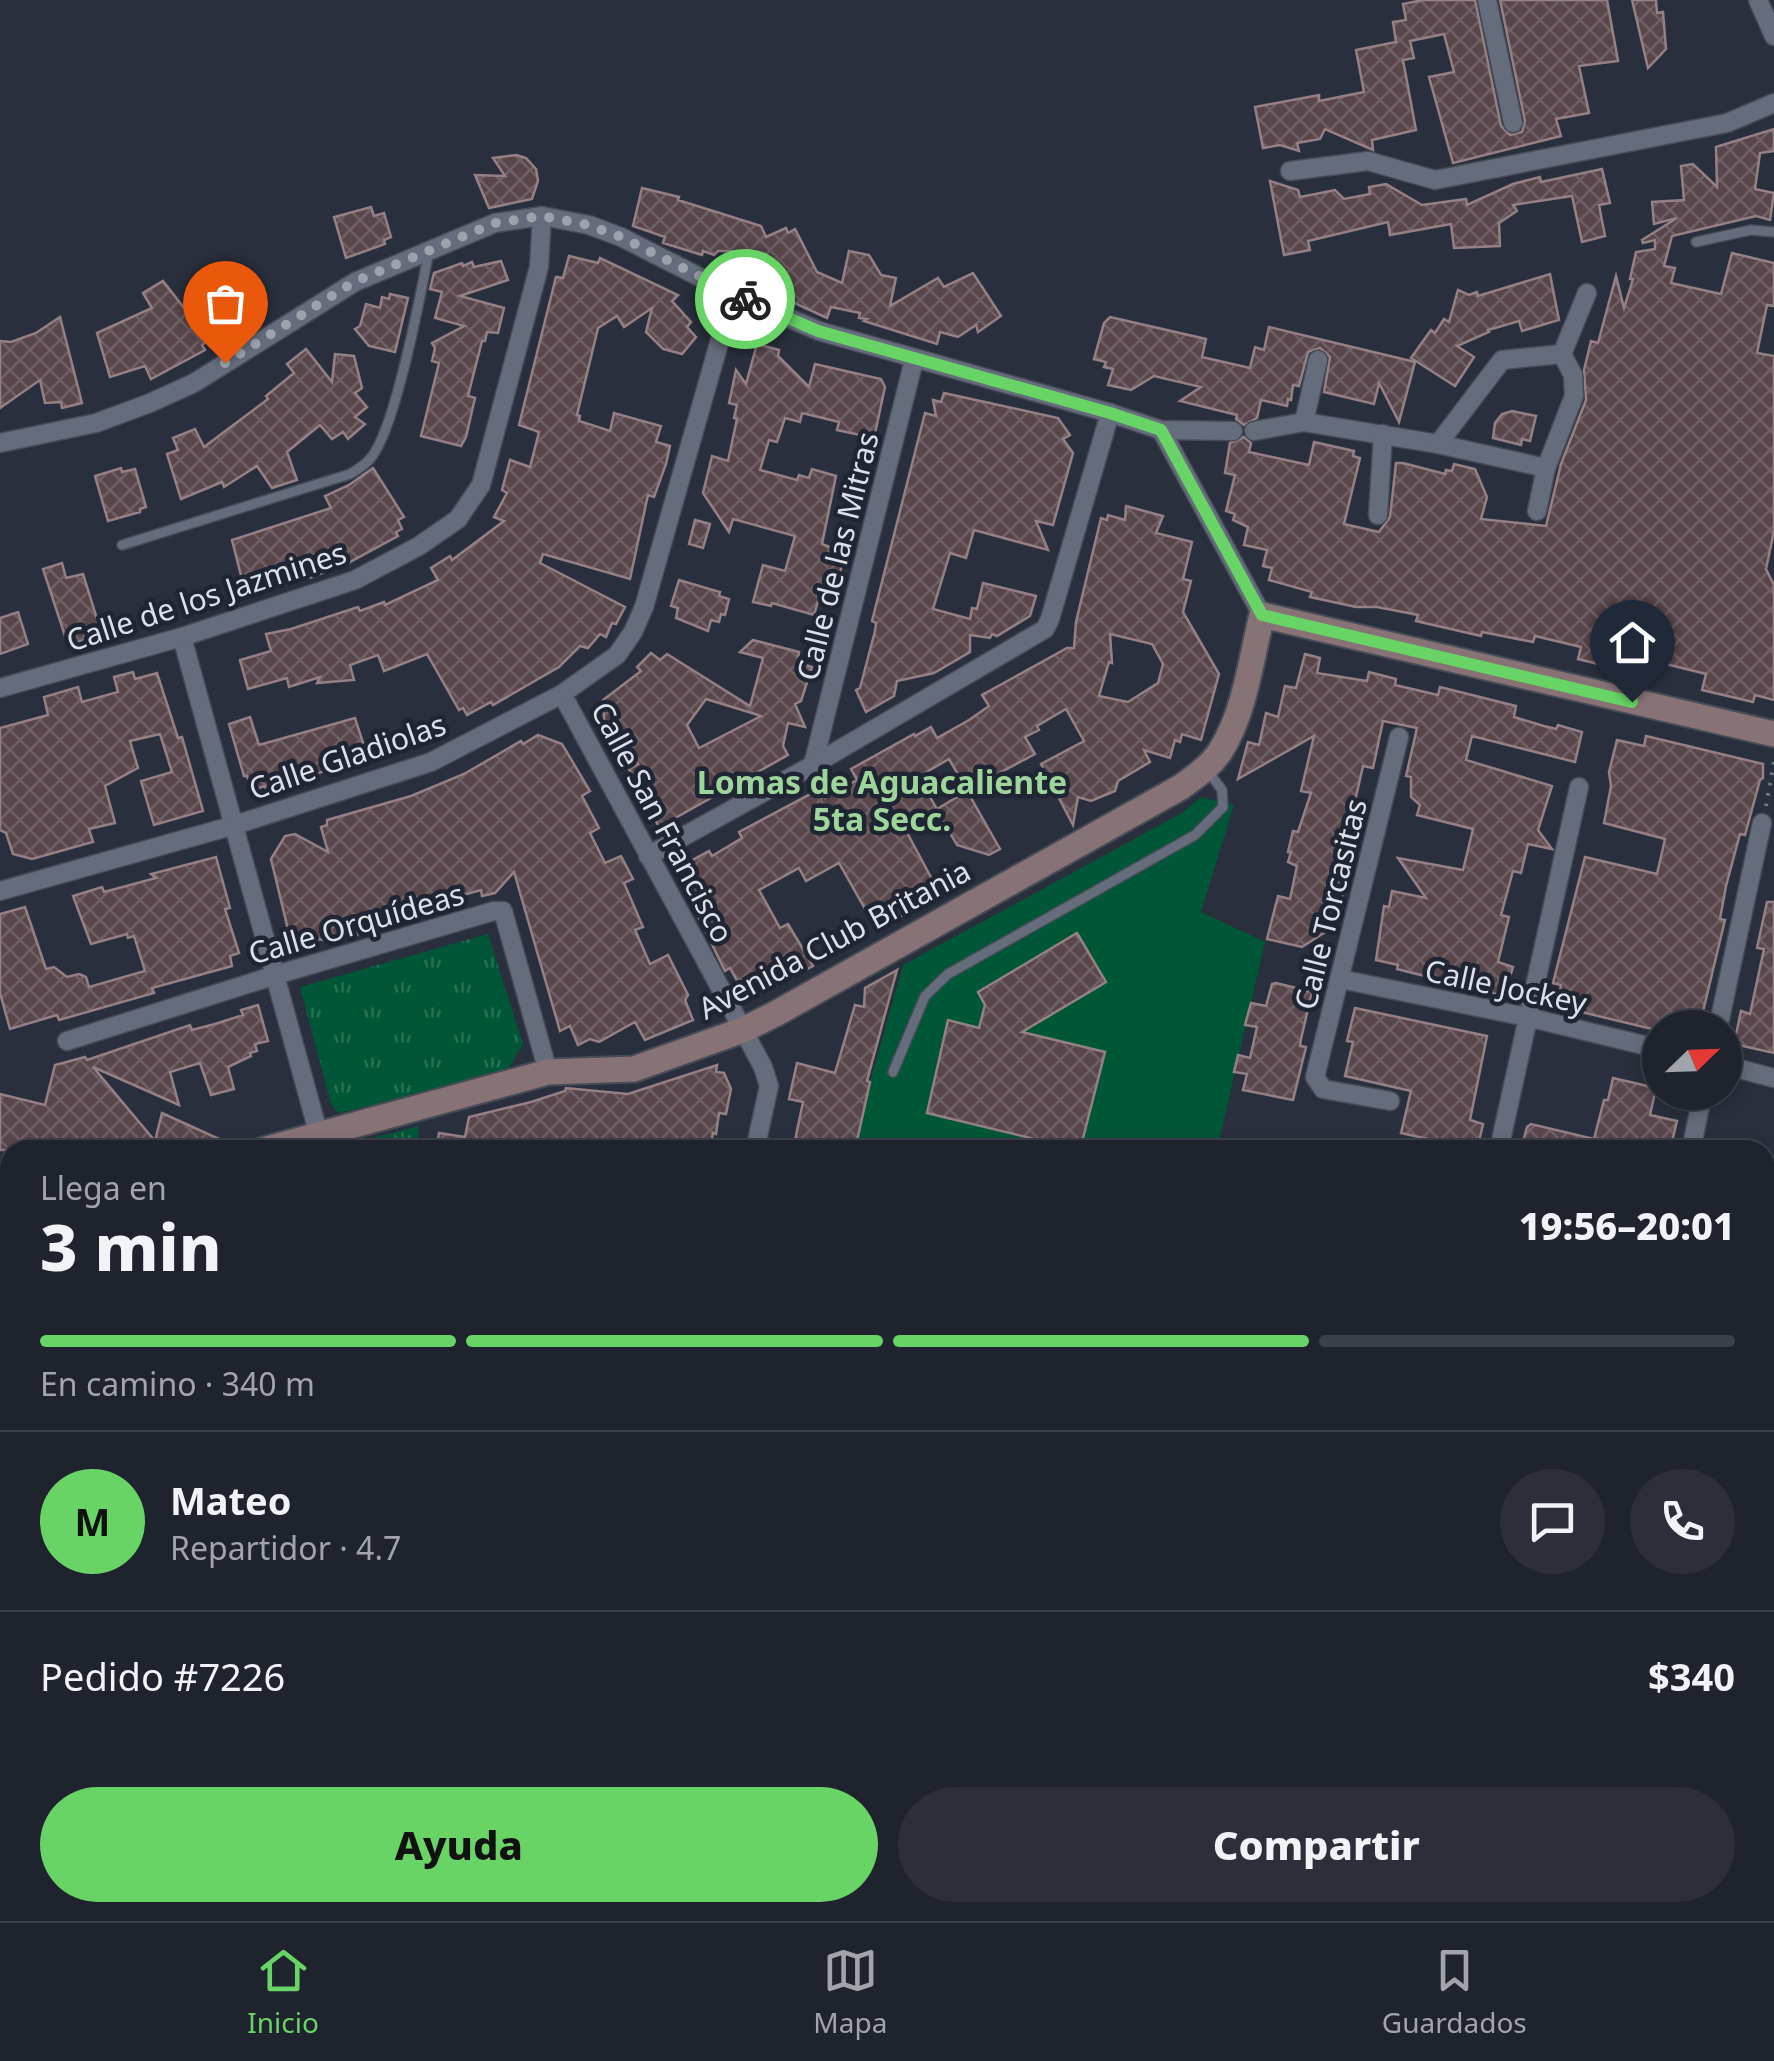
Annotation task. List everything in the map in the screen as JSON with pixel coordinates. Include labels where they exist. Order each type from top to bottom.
[{"type":"main road","points":[[1262,615],[1774,734]]},
{"type":"main road","name":"Avenida Club Britania","points":[[327,1140],[548,1072],[634,1069],[743,1030],[1181,788],[1222,750],[1237,713],[1262,615]]},
{"type":"street","points":[[1488,0],[1513,123]]},
{"type":"street","points":[[1758,0],[1774,36]]},
{"type":"street","points":[[1290,172],[1368,160],[1435,180],[1726,124],[1774,103]]},
{"type":"street","points":[[2,441],[96,423],[150,403],[194,383],[354,282],[495,223],[542,216],[588,225],[621,237],[733,294],[818,331],[1161,430],[1233,430]]},
{"type":"street","name":"Calle de los Jazmines","points":[[0,688],[182,637],[355,580],[419,546],[458,519],[481,484],[539,267],[542,216]]},
{"type":"street","points":[[1537,511],[1546,468],[1574,396],[1573,375],[1562,354],[1587,293]]},
{"type":"street","name":"Calle Gladiolas","points":[[0,890],[235,825],[431,762],[562,694],[617,655],[639,620],[733,294]]},
{"type":"street","points":[[1438,444],[1502,360],[1562,354]]},
{"type":"street","name":"Calle de las Mitras","points":[[813,765],[914,360]]},
{"type":"street","points":[[1304,422],[1318,360]]},
{"type":"street","points":[[648,856],[1045,629],[1110,413]]},
{"type":"street","points":[[1254,431],[1304,422],[1438,444],[1546,468]]},
{"type":"street","points":[[1161,430],[1262,615]]},
{"type":"street","points":[[1378,515],[1383,434]]},
{"type":"street","points":[[182,637],[320,1140]]},
{"type":"street","name":"Calle San Francisco","points":[[562,694],[763,1068],[769,1086],[757,1140]]},
{"type":"street","name":"Calle Torcasitas","points":[[1390,1101],[1324,1089],[1315,1077],[1398,737]]},
{"type":"street","points":[[1502,1140],[1579,787]]},
{"type":"street","points":[[1722,1010],[1762,823]]},
{"type":"street","name":"Calle Orquídeas","points":[[66,1042],[276,975],[504,911],[548,1072]]},
{"type":"street","name":"Calle Jockey","points":[[1340,979],[1642,1045]]},
{"type":"street","points":[[1742,1070],[1774,1078]]},
{"type":"street","points":[[1693,1140],[1699,1110]]},
{"type":"lane","points":[[1696,242],[1751,230],[1774,232]]},
{"type":"lane","points":[[122,545],[350,474],[370,460],[381,442],[394,398],[418,310],[429,248]]},
{"type":"lane","points":[[893,1072],[925,996],[948,974],[1195,835],[1223,807],[1222,790],[1206,768]]},
{"type":"path","points":[[1762,823],[1774,761]]},
{"type":"green space","points":[[1201,797],[1234,805],[1201,912],[1265,942],[1219,1140],[854,1140],[903,965],[1182,813]]},
{"type":"green space","points":[[488,934],[523,1044],[505,1074],[339,1113],[331,1104],[300,987]]},
{"type":"green space","points":[[419,1126],[418,1140],[363,1140]]},
{"type":"building","points":[[1475,0],[1501,126],[1510,135],[1522,132],[1525,121],[1500,0],[1607,0],[1618,61],[1579,66],[1589,113],[1556,119],[1561,136],[1453,163],[1429,77],[1454,72],[1444,34],[1410,41],[1414,58],[1403,60],[1416,130],[1372,140],[1373,150],[1325,129],[1320,139],[1297,143],[1299,151],[1280,145],[1263,148],[1255,107],[1319,95],[1319,101],[1364,92],[1356,50],[1396,42],[1393,22],[1406,20],[1403,4]]},
{"type":"building","points":[[1632,0],[1656,0],[1657,13],[1663,12],[1666,49],[1648,68]]},
{"type":"building","points":[[1774,129],[1774,151],[1760,153],[1755,189],[1774,193],[1770,220],[1756,216],[1672,236],[1664,266],[1675,268],[1671,283],[1721,294],[1732,253],[1774,263],[1774,306],[1767,305],[1757,353],[1774,356],[1774,531],[1766,569],[1774,585],[1774,700],[1755,695],[1753,702],[1702,690],[1706,674],[1654,661],[1651,677],[1578,659],[1581,647],[1535,636],[1533,642],[1482,632],[1481,636],[1416,621],[1418,615],[1310,597],[1312,592],[1269,580],[1272,568],[1263,566],[1267,550],[1244,545],[1248,527],[1233,520],[1235,514],[1226,511],[1235,475],[1225,473],[1230,443],[1244,437],[1251,443],[1249,452],[1309,465],[1314,442],[1354,451],[1353,456],[1360,458],[1344,524],[1379,532],[1390,517],[1396,463],[1403,463],[1445,474],[1446,470],[1452,471],[1454,464],[1475,469],[1487,497],[1481,519],[1546,526],[1561,464],[1586,400],[1584,370],[1591,341],[1598,343],[1616,276],[1624,308],[1636,252],[1655,249],[1655,240],[1642,240],[1677,218],[1654,224],[1652,202],[1684,200],[1681,166],[1693,164],[1717,187],[1716,147]]},
{"type":"building","points":[[493,158],[526,158],[536,169],[538,181],[532,199],[489,208],[475,175],[505,176]]},
{"type":"building","points":[[1602,169],[1610,203],[1599,205],[1605,236],[1582,242],[1572,196],[1513,205],[1517,211],[1499,223],[1500,246],[1454,248],[1451,224],[1390,235],[1388,222],[1308,241],[1310,250],[1284,255],[1270,181],[1298,190],[1300,197],[1335,190],[1344,199],[1370,194],[1369,187],[1386,184],[1422,205],[1466,199],[1467,205],[1513,184]]},
{"type":"building","points":[[642,188],[761,226],[766,237],[786,228],[788,233],[795,229],[817,272],[842,283],[849,251],[869,255],[881,275],[896,278],[890,306],[938,278],[944,287],[973,273],[1001,316],[978,332],[976,325],[958,337],[940,332],[937,344],[864,321],[867,319],[859,318],[860,313],[831,307],[827,318],[753,284],[773,265],[731,251],[714,255],[703,251],[702,255],[663,243],[665,237],[633,226]]},
{"type":"building","points":[[371,207],[374,216],[384,213],[391,237],[384,240],[385,244],[346,258],[334,217]]},
{"type":"building","points":[[569,256],[598,263],[600,258],[678,295],[672,301],[691,322],[687,327],[696,337],[682,354],[663,349],[646,332],[652,308],[624,327],[617,316],[598,328],[577,415],[579,421],[610,431],[614,413],[661,426],[656,442],[670,446],[666,464],[654,497],[648,495],[630,579],[543,554],[540,563],[625,607],[616,624],[612,623],[606,637],[600,634],[588,648],[580,646],[559,667],[493,705],[491,702],[467,715],[463,708],[459,710],[427,654],[384,671],[378,655],[350,665],[354,680],[317,683],[320,677],[289,687],[287,678],[248,689],[240,660],[271,651],[266,634],[358,607],[360,611],[384,602],[385,605],[438,580],[431,568],[450,556],[452,560],[504,521],[494,517],[507,493],[502,490],[510,460],[530,467],[539,432],[519,425],[556,277],[563,278]]},
{"type":"building","points":[[501,261],[508,280],[460,296],[504,308],[498,333],[487,332],[482,341],[468,396],[475,398],[466,437],[461,446],[421,436],[439,363],[432,361],[432,343],[464,326],[435,318],[442,292],[430,289],[434,273],[462,263],[463,266],[472,262],[474,267]]},
{"type":"building","points":[[1550,274],[1559,320],[1522,331],[1519,321],[1488,330],[1457,346],[1474,357],[1455,386],[1411,358],[1431,330],[1435,333],[1444,319],[1449,322],[1458,290],[1469,295],[1477,292],[1478,296]]},
{"type":"building","points":[[163,281],[209,340],[202,345],[205,350],[151,379],[145,366],[110,377],[97,333],[152,308],[143,293]]},
{"type":"building","points":[[390,294],[408,298],[395,352],[369,346],[355,329],[360,326],[366,304],[380,308],[382,297],[389,299]]},
{"type":"building","points":[[60,317],[82,403],[62,408],[61,402],[45,403],[40,380],[0,408],[0,341],[11,342],[36,333]]},
{"type":"building","points":[[1110,317],[1206,339],[1202,357],[1250,368],[1255,347],[1264,350],[1269,327],[1415,362],[1399,422],[1379,383],[1374,404],[1324,392],[1330,357],[1320,348],[1308,352],[1299,386],[1293,385],[1287,406],[1261,400],[1257,418],[1244,425],[1236,419],[1237,415],[1180,401],[1201,387],[1154,376],[1131,390],[1108,385],[1113,369],[1094,359],[1104,323]]},
{"type":"building","points":[[757,344],[779,350],[778,356],[809,387],[815,364],[881,379],[885,387],[874,438],[837,430],[839,422],[802,413],[800,422],[785,418],[777,442],[769,440],[760,470],[797,480],[799,475],[809,478],[812,469],[836,476],[822,544],[845,553],[837,585],[829,583],[824,603],[818,601],[814,615],[753,602],[763,565],[785,571],[795,536],[733,519],[729,532],[703,493],[712,456],[728,461],[737,419],[737,405],[729,403],[736,370],[746,384]]},
{"type":"building","points":[[306,349],[332,382],[335,354],[354,356],[362,388],[355,393],[367,407],[355,417],[365,424],[348,439],[343,432],[332,439],[320,425],[287,452],[297,480],[272,488],[257,466],[224,487],[222,482],[181,499],[167,454],[178,450],[173,438],[195,429],[204,447],[268,399],[266,396],[294,373],[287,364]]},
{"type":"building","points":[[944,393],[1058,418],[1070,435],[1063,439],[1073,453],[1053,525],[1036,521],[1048,550],[974,530],[966,558],[950,553],[933,609],[970,619],[972,608],[977,609],[983,583],[1036,596],[1030,616],[997,636],[970,635],[970,652],[934,673],[897,681],[894,696],[866,712],[856,690],[860,688],[875,631],[876,623],[872,621],[925,413],[936,416],[933,400],[941,402]]},
{"type":"building","points":[[1512,411],[1536,416],[1530,441],[1522,439],[1521,445],[1493,438],[1495,423],[1502,414]]},
{"type":"building","points":[[121,468],[122,472],[135,469],[146,507],[108,521],[95,476]]},
{"type":"building","points":[[373,468],[404,517],[398,520],[402,529],[396,532],[398,536],[312,577],[246,595],[232,540],[331,508],[325,496]]},
{"type":"building","points":[[1126,506],[1163,516],[1156,533],[1192,542],[1183,579],[1191,581],[1183,612],[1219,674],[1201,740],[1182,734],[1180,742],[1175,740],[1170,758],[1144,750],[1150,762],[1118,781],[1115,791],[1091,801],[1078,797],[1073,825],[1041,764],[1084,741],[1066,709],[1025,737],[1035,754],[967,790],[949,759],[918,777],[937,809],[967,791],[1000,849],[989,855],[957,845],[936,809],[904,827],[940,894],[888,924],[884,917],[873,923],[839,863],[806,881],[799,868],[759,890],[780,928],[788,924],[813,966],[747,999],[730,968],[725,971],[681,881],[696,874],[689,862],[709,851],[712,856],[742,838],[739,832],[820,789],[825,798],[857,780],[851,769],[914,734],[931,727],[937,738],[989,706],[982,695],[1067,648],[1074,648],[1076,622],[1101,518],[1107,520],[1108,515],[1125,520]],"holes":[[[1110,634],[1152,644],[1163,664],[1158,683],[1128,702],[1099,696],[1109,662],[1112,663]]]},
{"type":"building","points":[[695,520],[710,524],[703,548],[689,544]]},
{"type":"building","points":[[62,563],[66,578],[83,574],[102,635],[68,645],[43,569]]},
{"type":"building","points":[[679,580],[720,592],[719,596],[729,599],[725,615],[721,614],[719,622],[711,620],[708,631],[676,618],[678,608],[671,606]]},
{"type":"building","points":[[18,612],[28,644],[0,654],[0,618]]},
{"type":"building","points":[[753,640],[799,652],[797,662],[812,667],[801,701],[795,704],[805,727],[788,723],[783,746],[788,755],[659,827],[629,769],[638,764],[604,720],[603,700],[641,671],[637,667],[651,653],[660,660],[667,654],[750,706],[763,658],[740,652]],"holes":[[[706,699],[761,716],[699,748],[687,725]]]},
{"type":"building","points":[[1305,654],[1320,658],[1317,673],[1367,681],[1369,672],[1396,679],[1395,685],[1438,695],[1440,687],[1516,706],[1514,717],[1582,732],[1575,762],[1472,736],[1466,760],[1552,786],[1538,830],[1552,849],[1528,844],[1521,873],[1513,871],[1501,915],[1509,917],[1498,962],[1513,967],[1504,996],[1376,960],[1384,906],[1389,907],[1392,891],[1426,898],[1398,858],[1463,870],[1473,829],[1417,815],[1420,805],[1411,797],[1411,777],[1406,776],[1417,728],[1383,721],[1373,768],[1363,766],[1339,856],[1351,860],[1341,901],[1334,898],[1327,925],[1330,929],[1302,947],[1267,939],[1278,896],[1290,899],[1297,866],[1288,862],[1288,852],[1311,793],[1301,791],[1314,736],[1238,779],[1248,742],[1259,745],[1266,713],[1278,717],[1285,686],[1296,688]]},
{"type":"building","points":[[133,672],[135,679],[157,673],[178,738],[182,737],[203,811],[154,825],[141,781],[172,772],[160,734],[130,741],[138,768],[105,786],[115,823],[89,829],[93,842],[32,859],[13,854],[6,833],[0,830],[0,728],[48,715],[44,697],[78,687],[82,702],[118,692],[114,677]]},
{"type":"building","points":[[250,717],[259,745],[355,718],[368,758],[252,790],[229,724]]},
{"type":"building","points":[[538,735],[562,744],[590,791],[582,796],[599,828],[590,833],[605,863],[621,856],[633,879],[624,883],[643,927],[635,930],[650,964],[668,955],[688,995],[685,1000],[693,1020],[645,1040],[635,1022],[599,1042],[590,1039],[578,1045],[570,1026],[560,1031],[514,872],[495,893],[482,896],[481,890],[393,914],[391,908],[356,931],[357,935],[331,942],[319,939],[314,947],[301,950],[292,946],[271,859],[285,836],[295,834],[328,852],[321,827],[327,825],[327,820],[411,796],[464,774]]},
{"type":"building","points":[[1646,736],[1763,764],[1763,778],[1745,835],[1740,834],[1726,886],[1720,919],[1725,920],[1703,1010],[1642,1010],[1642,1027],[1569,1009],[1570,1003],[1558,1001],[1561,985],[1553,983],[1585,857],[1657,874],[1665,839],[1604,823],[1617,740],[1644,746]]},
{"type":"building","points":[[216,857],[230,908],[225,909],[239,953],[230,956],[232,966],[59,1020],[57,1015],[10,1029],[0,993],[0,914],[25,907],[46,969],[54,967],[67,977],[79,974],[86,977],[89,987],[145,971],[134,936],[128,938],[127,934],[91,944],[73,896],[156,878],[151,874]]},
{"type":"building","points":[[1767,902],[1774,902],[1774,1053],[1742,1046],[1742,1011],[1750,1014],[1764,949],[1757,948]]},
{"type":"building","points":[[1077,933],[1106,982],[1022,1032],[1105,1052],[1083,1140],[1039,1140],[927,1113],[948,1020],[979,1028],[985,1005],[978,992]]},
{"type":"building","points":[[897,970],[867,1081],[870,1082],[857,1140],[795,1140],[803,1102],[789,1099],[797,1063],[835,1073],[855,1005],[864,1007],[865,988]]},
{"type":"building","points":[[1272,984],[1312,992],[1300,1046],[1306,1047],[1293,1100],[1243,1090],[1247,1074],[1234,1072],[1238,1055],[1250,1058],[1257,1027],[1245,1025],[1251,1003],[1266,1006]]},
{"type":"building","points":[[258,1005],[268,1041],[255,1044],[257,1051],[228,1067],[234,1089],[211,1095],[200,1063],[170,1072],[179,1105],[93,1067],[154,1140],[0,1140],[0,1094],[45,1105],[55,1065],[85,1057],[87,1060],[190,1025],[192,1030],[215,1024],[243,1015],[241,1010]]},
{"type":"building","points":[[1355,1008],[1487,1036],[1470,1120],[1483,1124],[1479,1140],[1432,1140],[1401,1133],[1411,1091],[1345,1076],[1353,1042],[1347,1041]]},
{"type":"building","points":[[717,1065],[716,1072],[724,1073],[731,1089],[726,1114],[719,1113],[712,1140],[438,1140],[439,1133],[465,1137],[469,1117],[531,1102],[566,1088],[628,1094]]},
{"type":"building","points":[[1613,1078],[1642,1085],[1642,1110],[1677,1121],[1672,1140],[1524,1140],[1531,1124],[1594,1139],[1604,1100],[1608,1100]]},
{"type":"building","points":[[162,1113],[217,1138],[210,1140],[155,1140]]},
{"type":"way so far","points":[[225,363],[354,282],[495,223],[542,216],[588,225],[621,237],[745,299]]},
{"type":"district","name":"Lomas de Aguacaliente 5ta Secc.","points":[[882,800]]},
{"type":"route","points":[[745,299],[818,331],[1161,430],[1262,615],[1632,702]]}]
